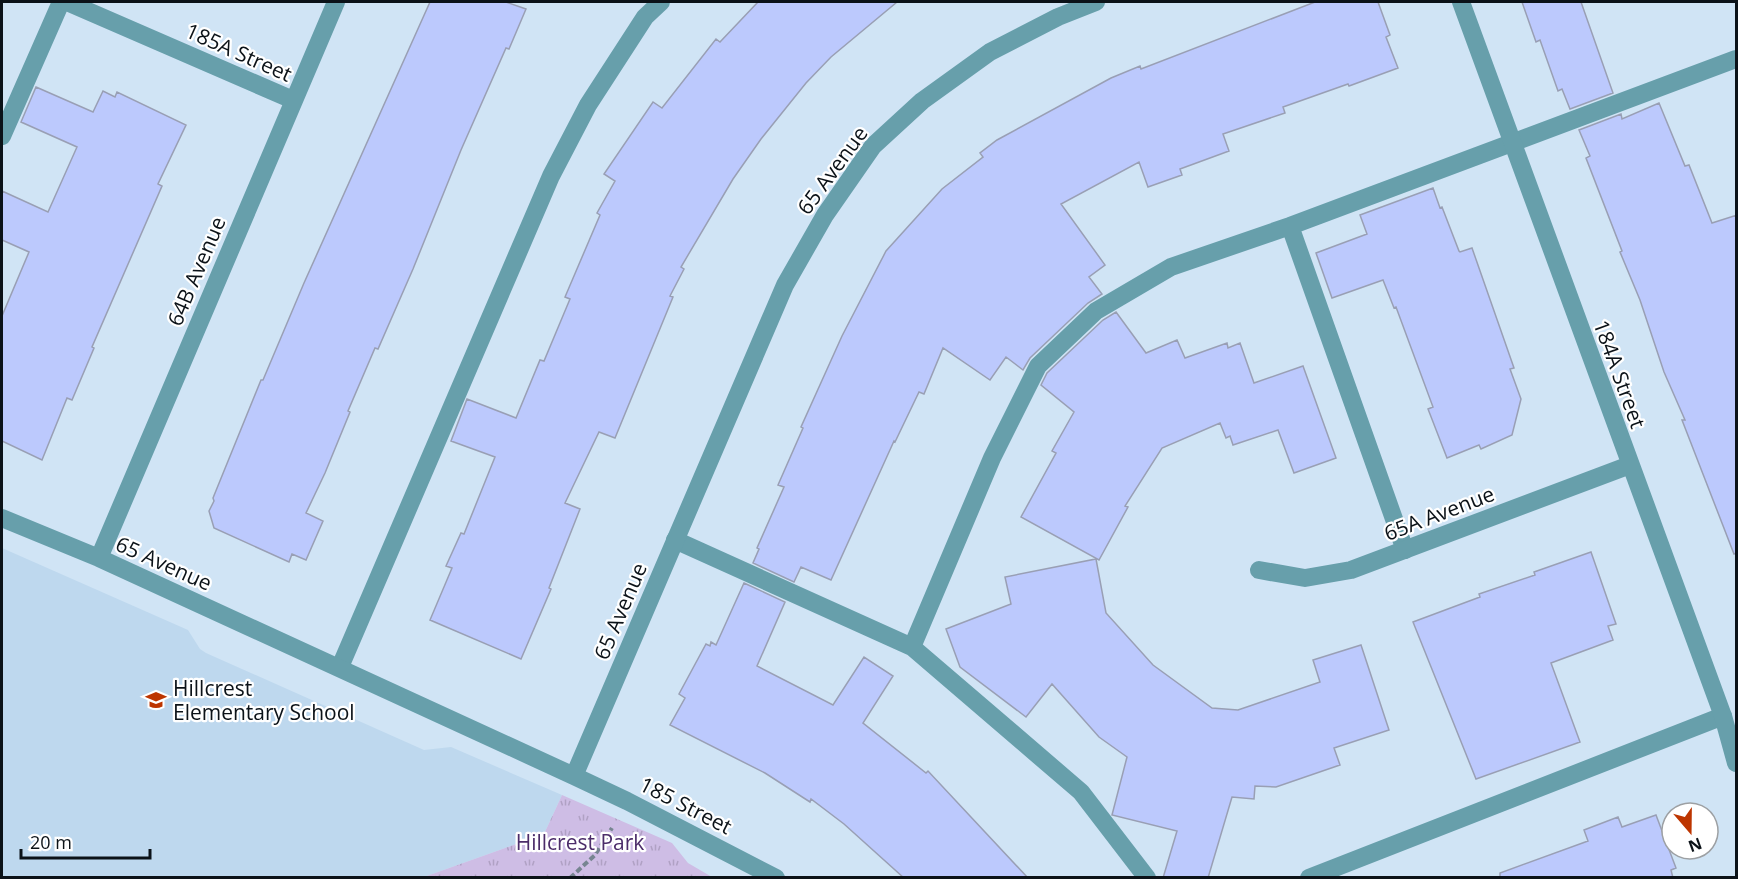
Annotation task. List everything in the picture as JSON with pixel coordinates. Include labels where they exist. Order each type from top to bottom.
[{"type":"street","points":[[2,136],[61,2]]},
{"type":"street","name":"185A Street","points":[[67,2],[293,100]]},
{"type":"street","name":"64B Avenue","points":[[99,558],[336,2]]},
{"type":"street","points":[[340,667],[551,176],[588,105],[645,17],[661,2]]},
{"type":"street","name":"65 Avenue","points":[[2,518],[99,558],[574,776],[785,285],[825,215],[873,146],[922,101],[990,52],[1058,17],[1096,2]]},
{"type":"street","name":"184A Street","points":[[1461,2],[1723,716],[1737,762]]},
{"type":"street","points":[[912,647],[992,458],[1038,366],[1096,312],[1171,267],[1290,226],[1737,59]]},
{"type":"street","points":[[1290,226],[1405,550]]},
{"type":"street","name":"65A Avenue","points":[[1258,570],[1305,578],[1352,570],[1630,465]]},
{"type":"street","points":[[675,540],[912,647],[1081,792],[1147,878]]},
{"type":"street","points":[[1309,878],[1723,716]]},
{"type":"street","name":"185 Street","points":[[574,776],[776,878]]},
{"type":"path","points":[[570,878],[595,855],[615,822]]},
{"type":"shaded area","name":"Hillcrest Elementary School","points":[[2,548],[188,630],[200,649],[206,653],[424,750],[451,747],[562,795],[544,834],[424,877],[2,877]]},
{"type":"green space","name":"Hillcrest Park","points":[[562,795],[672,843],[688,863],[712,877],[424,877],[544,834]]},
{"type":"building","points":[[430,2],[506,2],[526,9],[509,49],[506,48],[461,150],[413,269],[378,349],[375,348],[325,473],[306,513],[323,521],[306,560],[292,554],[289,562],[214,528],[209,511],[261,380],[263,380]]},
{"type":"building","points":[[758,2],[897,2],[831,57],[806,83],[761,139],[733,179],[681,267],[684,269],[670,296],[673,297],[615,438],[599,432],[565,503],[580,509],[549,588],[551,589],[521,659],[430,620],[452,568],[446,566],[461,533],[464,534],[495,457],[451,441],[467,399],[516,418],[540,360],[544,361],[570,299],[565,297],[600,215],[597,213],[615,181],[604,174],[653,102],[662,108],[716,39],[720,42]]},
{"type":"building","points":[[1315,2],[1378,2],[1390,35],[1386,37],[1398,68],[1283,107],[1285,113],[1223,134],[1229,151],[1180,169],[1182,175],[1148,187],[1139,162],[1061,204],[1105,265],[1089,277],[1102,294],[1088,303],[1030,358],[1023,370],[1006,357],[990,380],[943,348],[924,394],[919,392],[894,441],[831,580],[801,567],[794,582],[753,563],[759,549],[757,548],[784,487],[778,485],[842,336],[886,251],[942,189],[983,157],[980,153],[997,140],[1111,78],[1140,66],[1141,69]]},
{"type":"building","points":[[1522,2],[1581,2],[1613,93],[1570,109],[1562,89],[1558,91],[1540,40],[1536,42]]},
{"type":"building","points":[[36,87],[93,112],[103,91],[115,97],[117,92],[186,125],[158,184],[162,186],[92,347],[94,348],[72,400],[67,398],[42,460],[2,441],[2,316],[29,252],[2,240],[2,191],[48,212],[77,147],[21,122]]},
{"type":"building","points":[[1659,103],[1685,166],[1689,165],[1712,223],[1737,215],[1737,553],[1734,554],[1620,252],[1622,251],[1586,158],[1590,156],[1579,130],[1621,114],[1622,119]]},
{"type":"building","points":[[1433,188],[1459,251],[1472,248],[1514,368],[1510,369],[1521,399],[1512,435],[1481,449],[1479,445],[1447,458],[1428,409],[1433,407],[1396,307],[1394,308],[1383,280],[1332,298],[1316,253],[1367,234],[1360,215]]},
{"type":"building","points":[[1116,312],[1146,353],[1177,340],[1185,358],[1227,343],[1228,348],[1240,343],[1254,383],[1303,366],[1336,458],[1294,473],[1278,430],[1233,445],[1230,436],[1226,438],[1220,423],[1162,448],[1125,506],[1128,507],[1099,560],[1021,517],[1056,453],[1052,451],[1074,412],[1041,385],[1047,373],[1103,320]]},
{"type":"building","points":[[1591,552],[1616,624],[1608,626],[1613,640],[1551,663],[1580,742],[1476,779],[1413,622],[1480,597],[1479,594],[1535,575],[1534,572]]},
{"type":"building","points":[[1096,559],[1106,613],[1153,665],[1212,708],[1238,710],[1320,682],[1313,660],[1361,645],[1389,730],[1334,748],[1340,765],[1276,787],[1255,786],[1254,799],[1232,797],[1208,878],[1163,878],[1177,831],[1112,815],[1127,757],[1099,737],[1052,684],[1026,717],[960,667],[946,629],[1011,604],[1005,577]]},
{"type":"building","points":[[744,583],[785,602],[757,666],[833,705],[864,657],[893,676],[863,723],[926,773],[928,771],[1028,878],[904,878],[844,824],[811,799],[810,802],[765,773],[670,725],[685,698],[679,694],[706,644],[710,646],[711,642],[716,645]]},
{"type":"building","points":[[1656,815],[1660,826],[1660,861],[1673,861],[1676,868],[1671,870],[1673,878],[1500,878],[1500,873],[1588,841],[1584,830],[1618,817],[1622,827]]},
{"type":"place","name":"Hillcrest Elementary School","points":[[156,700]]}]
